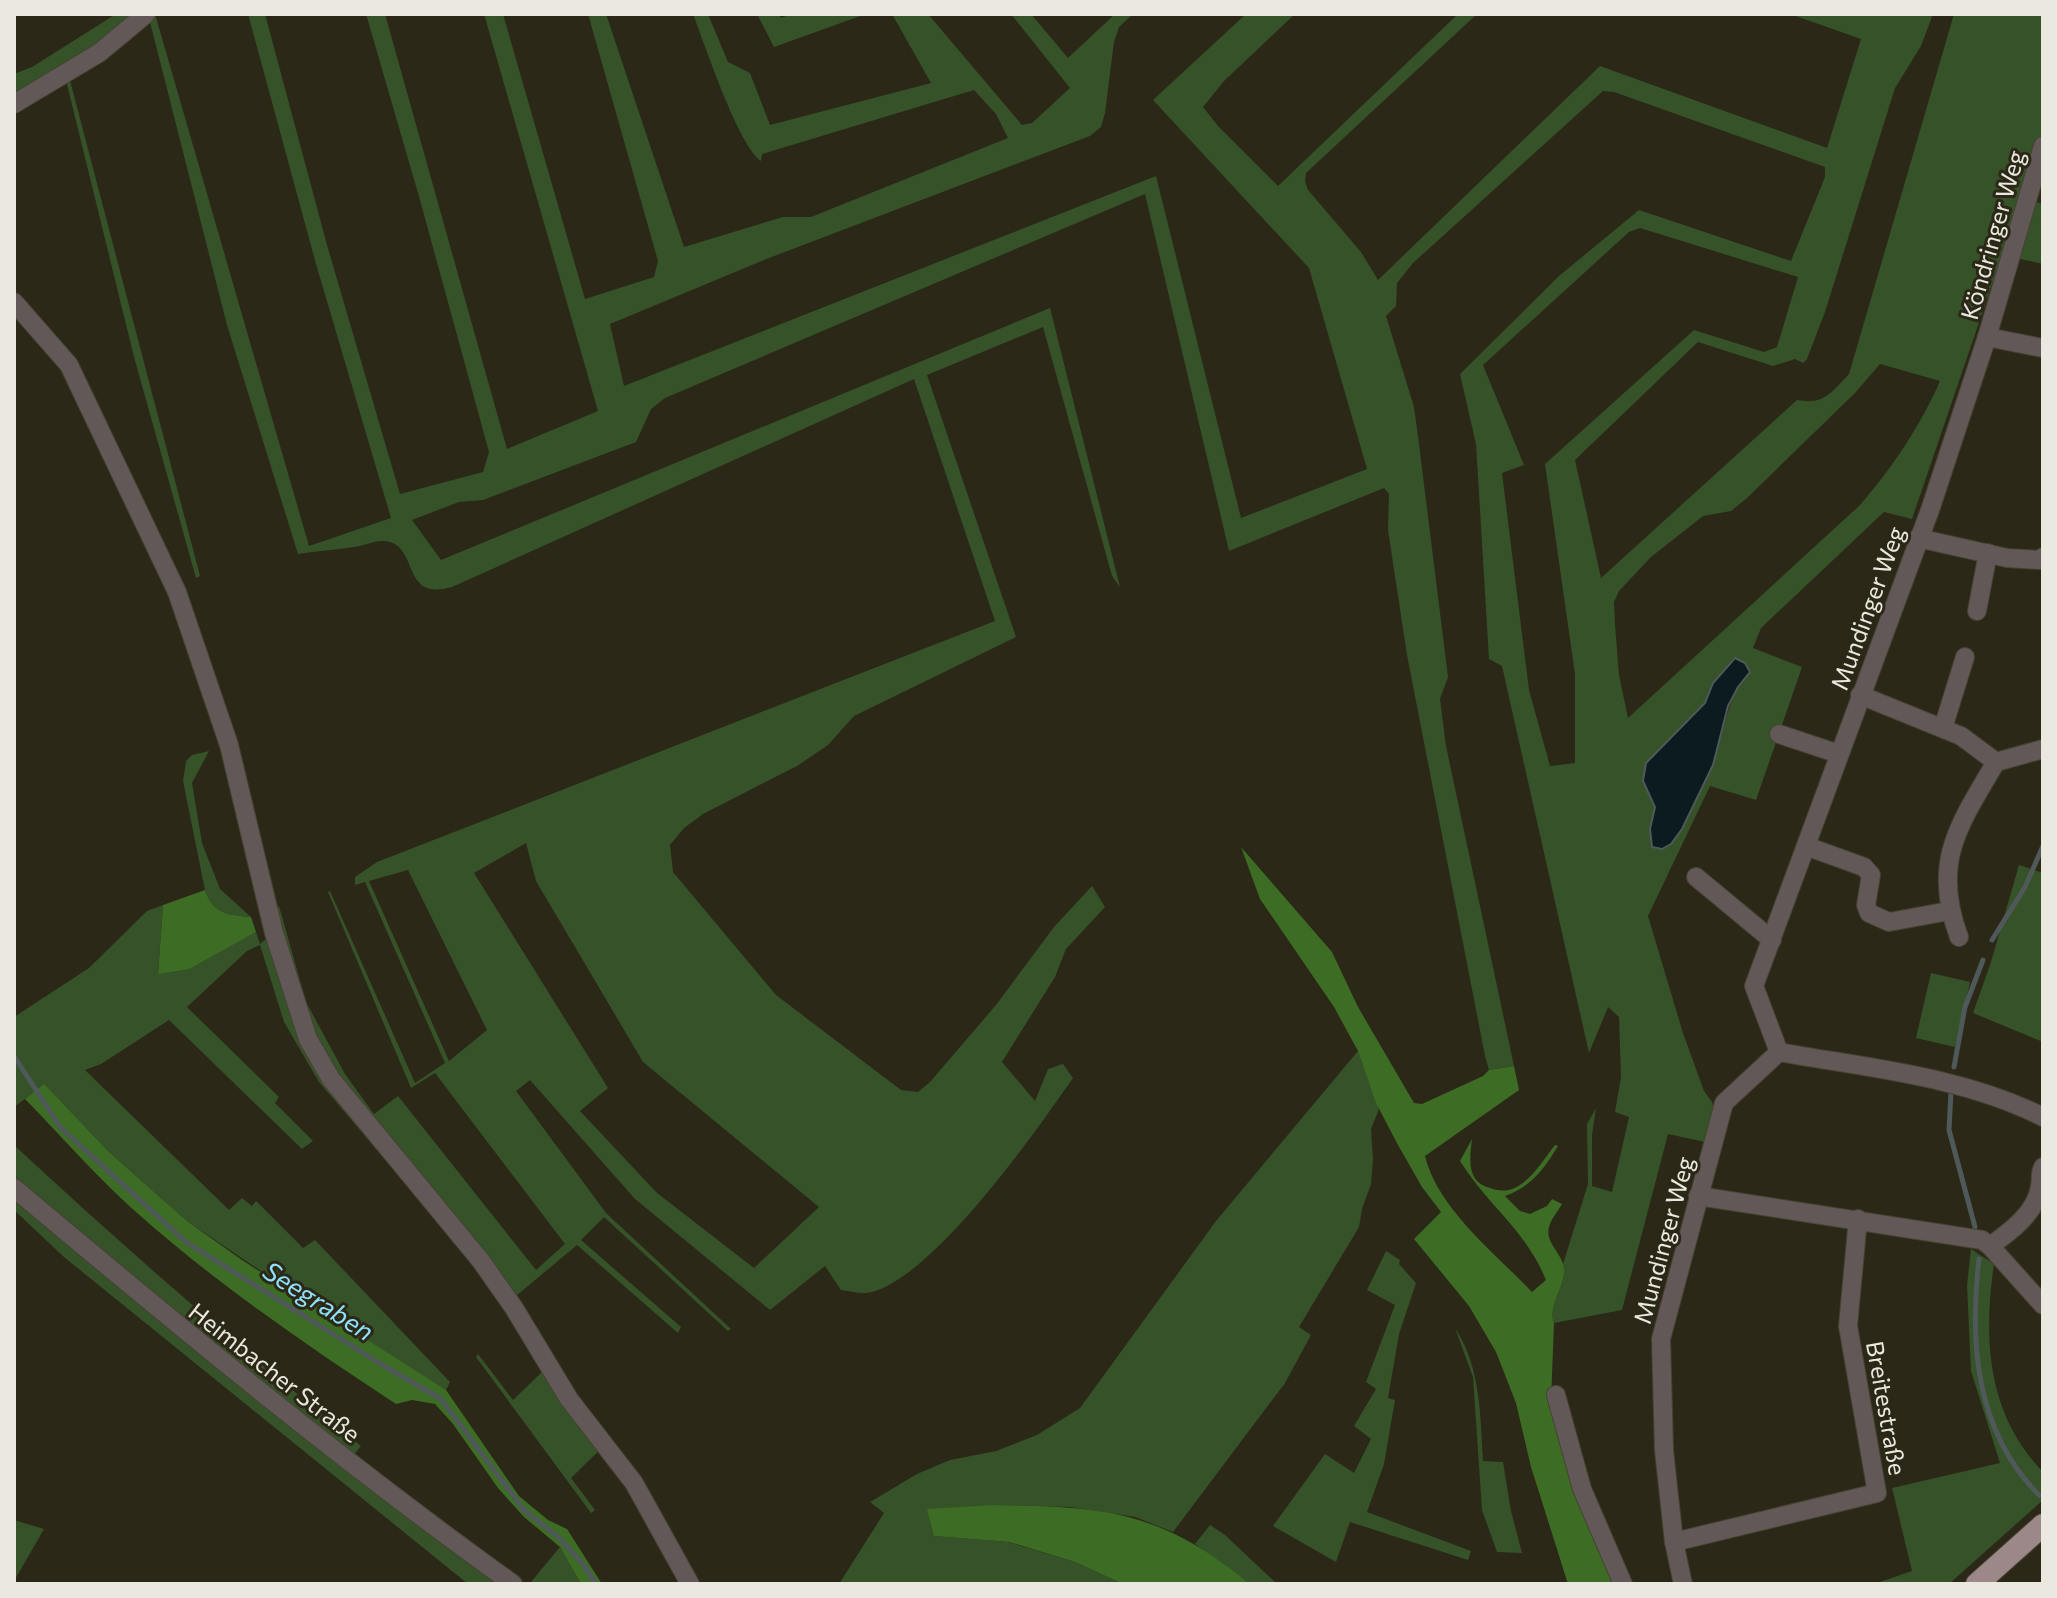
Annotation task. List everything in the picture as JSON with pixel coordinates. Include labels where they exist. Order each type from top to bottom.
[{"type":"main road","points":[[1977,1584],[2043,1525]]},
{"type":"street","points":[[14,104],[99,53],[146,14]]},
{"type":"street","name":"Köndringer Weg","points":[[1987,337],[2043,146]]},
{"type":"street","points":[[14,302],[69,365],[177,592],[229,745],[274,933],[289,988],[308,1039],[331,1079],[481,1261],[514,1308],[569,1399],[634,1483],[690,1584]]},
{"type":"street","points":[[1987,337],[2043,348]]},
{"type":"street","name":"Mundinger Weg","points":[[1683,1584],[1674,1542],[1664,1450],[1661,1339],[1724,1103],[1779,1052],[1754,986],[1918,538],[1987,337]]},
{"type":"street","points":[[1918,538],[2018,559],[2040,560],[2043,557]]},
{"type":"street","points":[[1977,611],[1988,553]]},
{"type":"street","points":[[1943,728],[1965,657]]},
{"type":"street","points":[[1860,695],[1961,736],[1996,762]]},
{"type":"street","points":[[1779,734],[1839,754]]},
{"type":"street","points":[[1959,937],[1949,911],[1946,880],[1958,827],[1996,762],[2043,749]]},
{"type":"street","points":[[1806,846],[1864,867],[1871,875],[1866,905],[1869,913],[1889,922],[1949,911]]},
{"type":"street","points":[[1696,877],[1772,940]]},
{"type":"street","points":[[1779,1052],[1957,1085],[2015,1103],[2043,1117]]},
{"type":"street","points":[[1990,1246],[2032,1209],[2041,1186],[2039,1175],[2043,1167]]},
{"type":"street","name":"Heimbacher Straße","points":[[14,1188],[203,1347],[425,1521],[513,1584]]},
{"type":"street","points":[[1698,1196],[1982,1240],[2043,1305]]},
{"type":"street","name":"Breitestraße","points":[[1674,1542],[1877,1493],[1848,1326],[1858,1219]]},
{"type":"street","points":[[1556,1395],[1582,1489],[1623,1584]]},
{"type":"green space","points":[[116,14],[143,14],[67,69],[200,576],[196,578],[134,357],[64,72],[14,99],[14,74],[32,67]]},
{"type":"green space","points":[[148,14],[155,14],[309,546],[391,518],[316,264],[248,14],[265,14],[327,245],[400,494],[483,472],[489,452],[366,14],[385,14],[507,449],[598,411],[484,14],[503,14],[585,299],[654,277],[658,261],[588,14],[606,14],[684,247],[783,217],[811,217],[1008,138],[996,114],[974,90],[762,154],[761,161],[742,136],[693,14],[708,14],[728,62],[750,73],[770,125],[931,83],[892,14],[928,14],[1022,125],[1032,123],[1070,88],[1011,14],[1031,14],[1068,58],[1115,14],[1133,14],[1119,27],[1114,42],[1105,113],[1101,127],[1090,136],[769,258],[610,324],[624,386],[1156,176],[1241,518],[1367,469],[1309,268],[1153,100],[1246,14],[1295,14],[1224,81],[1203,107],[1278,186],[1458,14],[1477,14],[1306,173],[1308,190],[1361,252],[1378,280],[1600,66],[1827,148],[1861,39],[1790,14],[1933,14],[1921,46],[1895,88],[1825,312],[1807,359],[1803,363],[1795,359],[1773,366],[1698,342],[1575,460],[1601,578],[1797,400],[1821,399],[1849,374],[1954,14],[2043,14],[2043,146],[2028,200],[2043,204],[2043,264],[2002,255],[1912,519],[1884,512],[1761,628],[1753,648],[1802,667],[1756,800],[1710,786],[1648,916],[1683,1033],[1714,1110],[1705,1142],[1668,1134],[1622,1310],[1554,1323],[1553,1308],[1563,1279],[1563,1264],[1588,1184],[1587,1124],[1596,1108],[1592,1135],[1592,1186],[1612,1192],[1629,1117],[1615,1112],[1621,1077],[1619,1017],[1608,1007],[1589,1053],[1502,666],[1489,659],[1476,444],[1460,374],[1559,276],[1639,210],[1791,261],[1825,177],[1825,167],[1614,92],[1603,91],[1413,263],[1397,283],[1396,306],[1386,316],[1414,407],[1448,677],[1440,699],[1446,746],[1514,1066],[1489,1070],[1485,1056],[1407,655],[1388,530],[1389,494],[1384,488],[1229,551],[1145,194],[665,398],[651,409],[636,442],[483,500],[459,502],[412,520],[441,560],[1050,308],[1120,587],[1112,576],[1043,327],[927,375],[1016,637],[854,716],[828,745],[797,766],[703,814],[684,828],[670,845],[673,872],[776,995],[901,1090],[918,1092],[996,1005],[1054,927],[1092,886],[1105,907],[1066,949],[1055,977],[1002,1062],[1035,1101],[1048,1069],[1063,1064],[1073,1078],[1009,1166],[925,1259],[897,1280],[868,1293],[841,1290],[825,1266],[770,1310],[635,1199],[530,1080],[516,1091],[606,1213],[731,1329],[728,1331],[604,1217],[581,1240],[681,1327],[678,1333],[577,1245],[516,1296],[584,1411],[609,1441],[571,1478],[595,1510],[591,1513],[476,1357],[478,1354],[513,1400],[544,1370],[475,1265],[319,1082],[284,1022],[260,945],[247,951],[187,1007],[279,1097],[275,1103],[313,1141],[302,1149],[169,1020],[101,1064],[85,1070],[229,1210],[242,1198],[252,1206],[256,1201],[303,1248],[315,1240],[450,1382],[446,1390],[366,1342],[187,1221],[109,1152],[44,1085],[14,1107],[14,1017],[89,968],[147,911],[163,905],[158,973],[222,949],[256,932],[260,944],[273,933],[269,911],[279,906],[306,1002],[345,1074],[374,1114],[398,1096],[536,1270],[565,1244],[435,1073],[411,1088],[328,892],[415,1083],[445,1063],[365,882],[355,885],[355,877],[377,862],[995,621],[914,379],[452,587],[435,589],[424,587],[417,580],[403,552],[395,544],[384,541],[298,554],[227,325]],"holes":[[[1640,228],[1798,277],[1777,347],[1764,352],[1694,330],[1545,464],[1575,674],[1575,763],[1550,766],[1529,690],[1502,473],[1524,465],[1483,365],[1629,232]],[[1880,364],[1940,381],[1905,446],[1860,505],[1628,718],[1619,675],[1615,625],[1614,602],[1619,591],[1651,557],[1703,516],[1731,511],[1747,498],[1855,393]],[[1734,658],[1749,672],[1731,704],[1712,766],[1690,811],[1650,829],[1655,807],[1646,763],[1705,703],[1713,683]],[[526,843],[536,881],[643,1062],[819,1207],[754,1268],[657,1193],[580,1111],[608,1088],[474,873]],[[408,870],[487,1030],[449,1061],[369,881]]]},
{"type":"green space","points":[[757,14],[779,14],[781,18],[792,14],[866,14],[774,47]]},
{"type":"green space","points":[[209,751],[192,783],[202,843],[220,889],[251,917],[222,912],[212,904],[205,890],[183,781],[186,761],[192,755]]},
{"type":"green space","points":[[1241,847],[1332,952],[1358,1007],[1414,1103],[1422,1104],[1483,1076],[1489,1070],[1514,1066],[1519,1090],[1425,1156],[1442,1194],[1455,1212],[1532,1292],[1546,1280],[1537,1262],[1528,1246],[1460,1161],[1472,1139],[1471,1167],[1476,1179],[1490,1188],[1509,1190],[1525,1181],[1555,1145],[1558,1146],[1536,1176],[1522,1188],[1505,1196],[1520,1211],[1530,1214],[1547,1206],[1552,1199],[1562,1204],[1551,1221],[1548,1233],[1564,1268],[1553,1311],[1551,1401],[1620,1584],[1568,1584],[1531,1467],[1516,1403],[1496,1352],[1469,1306],[1414,1239],[1441,1212],[1422,1187],[1376,1103],[1358,1051],[1334,1007],[1260,899]]},
{"type":"green space","points":[[2019,865],[2043,873],[2043,1042],[1973,1013]]},
{"type":"green space","points":[[205,890],[212,904],[222,912],[251,917],[256,932],[189,969],[158,974],[163,905]]},
{"type":"green space","points":[[1931,973],[1970,982],[1955,1047],[1916,1038]]},
{"type":"green space","points":[[1358,1051],[1379,1109],[1371,1129],[1371,1184],[1359,1227],[1299,1327],[1311,1335],[1285,1383],[1173,1532],[1135,1517],[1070,1507],[993,1505],[934,1536],[1008,1542],[1075,1562],[1123,1584],[839,1584],[884,1513],[870,1502],[917,1474],[950,1460],[996,1451],[1037,1435],[1080,1408],[1216,1221]]},
{"type":"green space","points":[[44,1084],[109,1152],[187,1221],[242,1260],[446,1390],[519,1496],[548,1520],[567,1529],[602,1584],[581,1584],[560,1547],[524,1517],[498,1488],[435,1404],[412,1400],[396,1404],[263,1313],[136,1212],[25,1099]]},
{"type":"green space","points":[[14,1145],[185,1298],[361,1446],[344,1467],[496,1584],[468,1584],[64,1257],[14,1210]]},
{"type":"green space","points":[[1971,1249],[1994,1264],[1989,1320],[1993,1374],[2010,1426],[2043,1472],[2043,1500],[1949,1584],[1874,1584],[1912,1571],[1892,1488],[2000,1463],[1971,1371],[1967,1285]]},
{"type":"green space","points":[[1386,1251],[1400,1260],[1399,1264],[1416,1283],[1399,1334],[1388,1398],[1395,1400],[1384,1464],[1367,1512],[1471,1551],[1468,1560],[1350,1522],[1336,1562],[1273,1526],[1325,1454],[1354,1473],[1371,1439],[1354,1426],[1376,1389],[1366,1382],[1395,1305],[1367,1290]]},
{"type":"green space","points":[[1455,1328],[1464,1343],[1474,1375],[1480,1409],[1483,1461],[1503,1462],[1522,1553],[1497,1552],[1482,1510],[1473,1377]]},
{"type":"green space","points":[[993,1505],[1081,1509],[1134,1519],[1187,1540],[1248,1584],[1123,1584],[1075,1562],[1009,1542],[934,1536],[927,1509]]},
{"type":"green space","points":[[14,1520],[44,1529],[14,1581]]},
{"type":"green space","points":[[1210,1525],[1225,1535],[1277,1584],[1248,1584],[1195,1544]]},
{"type":"green space","points":[[560,1547],[581,1584],[533,1584],[531,1582]]},
{"type":"shaded area","points":[[1735,658],[1745,663],[1750,672],[1728,706],[1713,765],[1682,829],[1671,844],[1662,849],[1652,847],[1650,829],[1655,807],[1643,781],[1646,763],[1705,703],[1713,683]]},
{"type":"waterway","points":[[1992,940],[2025,887],[2043,846]]},
{"type":"waterway","points":[[1954,1067],[1965,1007],[1983,960]]},
{"type":"waterway","name":"Seegraben","points":[[14,1056],[60,1127],[186,1242],[441,1399],[524,1510],[557,1536],[596,1584]]},
{"type":"waterway","points":[[1951,1092],[1949,1130],[1975,1227]]},
{"type":"waterway","points":[[1979,1259],[1975,1322],[1982,1385],[2002,1443],[2018,1470],[2039,1495]]}]
